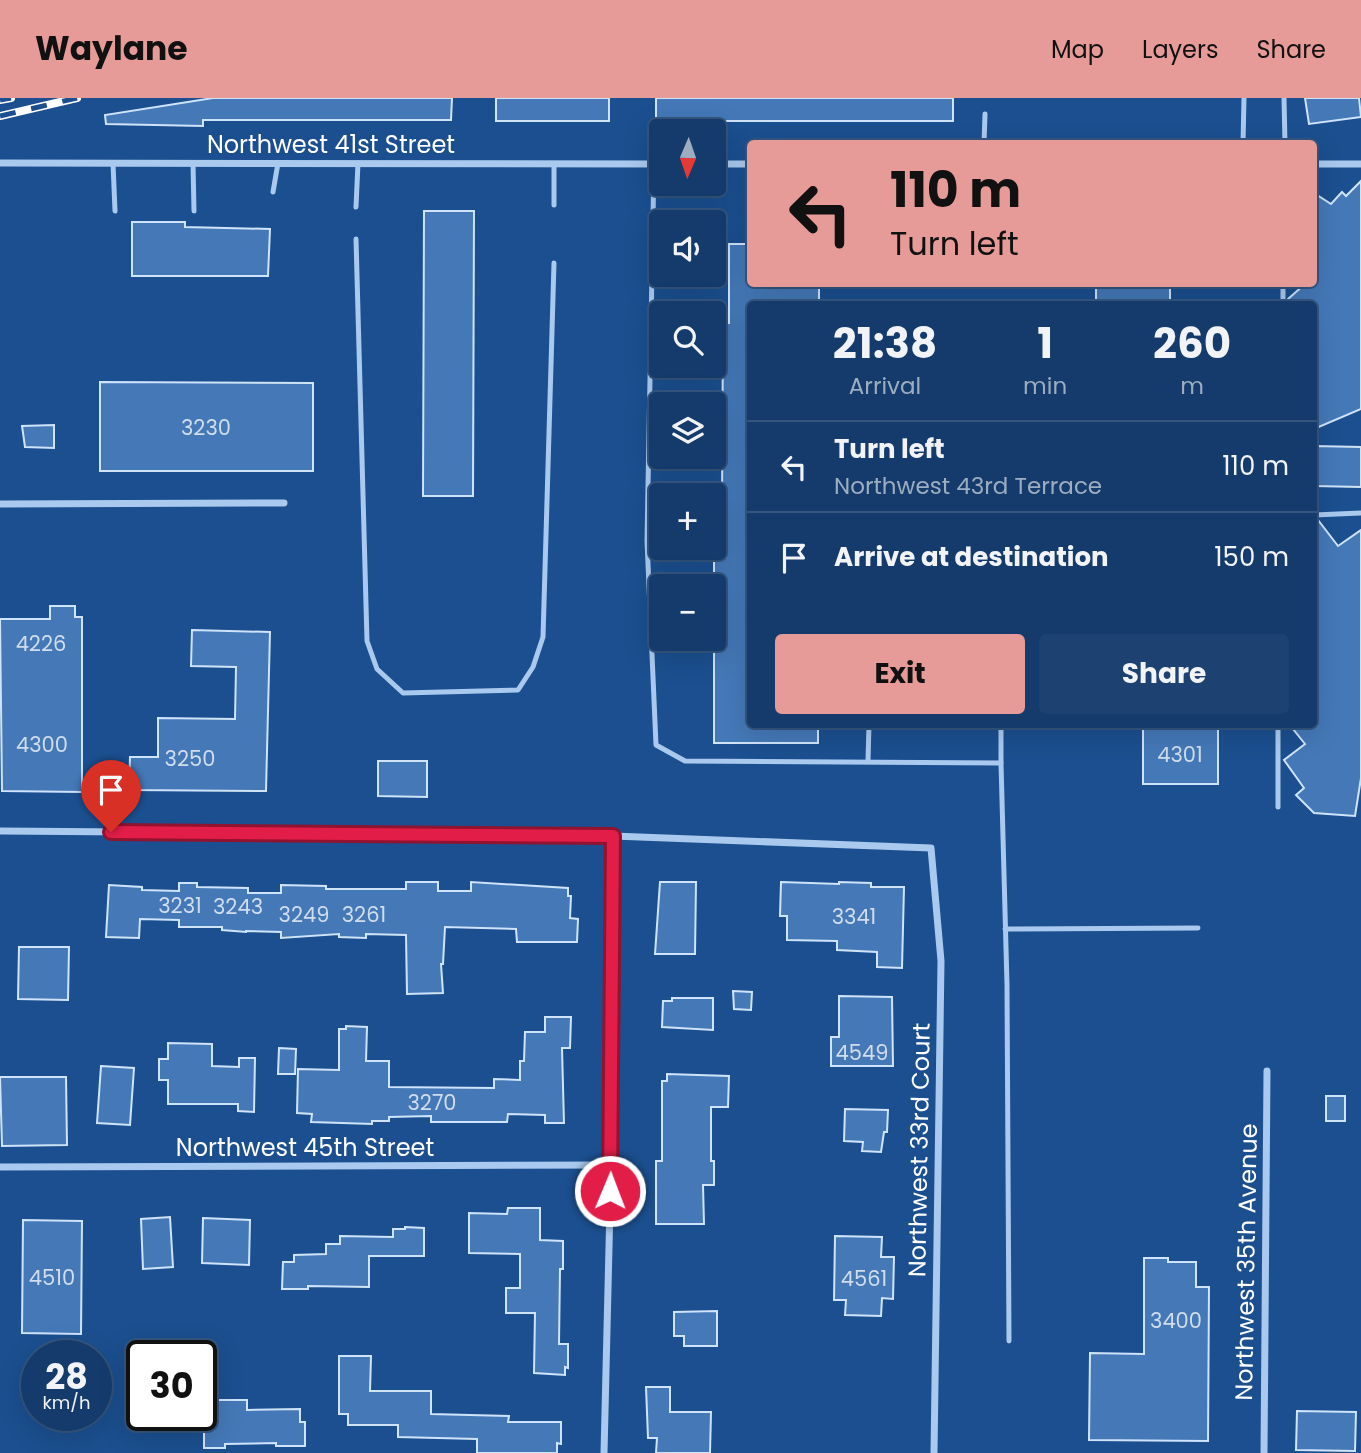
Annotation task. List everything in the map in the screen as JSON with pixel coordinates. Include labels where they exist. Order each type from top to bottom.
[{"type":"street","name":"Northwest 41st Street","points":[[0,163],[649,164]]},
{"type":"street","points":[[726,164],[747,164]]},
{"type":"street","points":[[1317,164],[1361,164]]},
{"type":"street","points":[[0,504],[284,503]]},
{"type":"street","points":[[0,831],[613,836],[611,1165],[604,1453]]},
{"type":"street","name":"Northwest 33rd Court","points":[[613,836],[931,848],[941,961],[934,1453]]},
{"type":"street","name":"Northwest 35th Avenue","points":[[1264,1453],[1267,1071]]},
{"type":"street","name":"Northwest 45th Street","points":[[0,1167],[611,1165]]},
{"type":"lane","points":[[1243,140],[1244,98]]},
{"type":"lane","points":[[1284,98],[1285,140]]},
{"type":"lane","points":[[984,140],[985,114]]},
{"type":"lane","points":[[113,163],[115,211]]},
{"type":"lane","points":[[193,163],[194,211]]},
{"type":"lane","points":[[273,192],[278,163]]},
{"type":"lane","points":[[356,207],[358,163]]},
{"type":"lane","points":[[554,164],[554,205]]},
{"type":"lane","points":[[657,196],[648,541],[656,746],[685,761],[1001,763]]},
{"type":"lane","points":[[356,239],[366,641],[377,669],[403,693],[518,690],[533,667],[543,637],[554,263]]},
{"type":"lane","points":[[1317,515],[1361,513]]},
{"type":"lane","points":[[868,761],[869,728]]},
{"type":"lane","points":[[1001,728],[1006,929],[1009,1341]]},
{"type":"lane","points":[[1278,728],[1278,807]]},
{"type":"lane","points":[[1006,929],[1198,928]]},
{"type":"building","points":[[213,98],[452,98],[451,120],[203,120],[203,126],[106,124],[105,115]]},
{"type":"building","points":[[496,98],[609,98],[609,121],[496,121]]},
{"type":"building","points":[[656,98],[953,98],[953,121],[656,119]]},
{"type":"building","points":[[1305,98],[1359,98],[1361,117],[1309,124]]},
{"type":"building","points":[[1361,181],[1361,409],[1317,428],[1317,301],[1288,299],[1302,287],[1317,287],[1317,195],[1331,204],[1342,192],[1346,196]]},
{"type":"building","points":[[424,211],[474,211],[473,496],[423,496]]},
{"type":"building","points":[[132,222],[185,222],[185,227],[270,229],[268,276],[132,276]]},
{"type":"building","points":[[729,244],[747,244],[747,287],[819,287],[819,301],[747,301],[747,728],[818,728],[818,743],[714,743],[714,651],[726,651],[726,574],[714,574],[714,560],[726,560],[726,483],[722,483],[722,469],[726,469],[726,392],[723,392],[723,378],[726,378],[726,323],[729,323]]},
{"type":"building","points":[[1096,287],[1170,287],[1170,301],[1096,301]]},
{"type":"building","points":[[100,382],[313,383],[313,471],[100,471]]},
{"type":"building","points":[[54,425],[54,448],[25,447],[22,426]]},
{"type":"building","points":[[1317,446],[1361,447],[1361,487],[1317,486]]},
{"type":"building","points":[[1318,520],[1338,546],[1361,530],[1361,778],[1355,816],[1314,813],[1296,795],[1304,788],[1284,760],[1305,744],[1292,728],[1317,728]]},
{"type":"building","points":[[50,606],[75,606],[75,617],[82,617],[82,792],[2,791],[0,619],[50,619]]},
{"type":"building","points":[[192,630],[270,632],[266,791],[129,790],[130,757],[158,757],[158,718],[235,719],[236,667],[191,666]]},
{"type":"building","points":[[1143,728],[1218,728],[1218,784],[1143,784]]},
{"type":"building","points":[[378,761],[427,761],[427,797],[378,796]]},
{"type":"building","points":[[406,882],[438,882],[438,891],[471,891],[471,882],[568,888],[568,896],[571,896],[570,918],[578,919],[577,942],[517,942],[516,929],[445,927],[441,964],[443,993],[407,994],[406,935],[366,934],[366,938],[339,937],[339,934],[281,938],[281,932],[222,930],[222,927],[179,927],[179,920],[140,919],[139,938],[106,937],[109,885],[142,887],[142,890],[179,891],[179,883],[197,883],[197,887],[248,888],[248,893],[281,893],[281,885],[326,886],[326,889],[406,889]]},
{"type":"building","points":[[660,882],[696,882],[695,954],[655,954]]},
{"type":"building","points":[[781,882],[871,883],[871,887],[904,887],[902,968],[877,967],[877,952],[837,950],[837,941],[787,940],[787,916],[780,916]]},
{"type":"building","points":[[19,947],[69,947],[68,1000],[18,999]]},
{"type":"building","points":[[733,991],[752,992],[751,1010],[734,1009]]},
{"type":"building","points":[[839,996],[892,997],[893,1066],[831,1066],[831,1037],[839,1037]]},
{"type":"building","points":[[672,998],[713,998],[713,1030],[662,1027],[663,1001],[672,1001]]},
{"type":"building","points":[[545,1017],[571,1017],[570,1048],[562,1048],[564,1123],[545,1123],[545,1115],[508,1114],[507,1122],[431,1122],[431,1116],[389,1117],[389,1121],[372,1121],[372,1124],[311,1122],[312,1114],[297,1113],[298,1069],[339,1070],[339,1029],[346,1029],[346,1026],[367,1027],[366,1061],[389,1061],[389,1087],[494,1088],[494,1079],[520,1080],[525,1032],[545,1032]]},
{"type":"building","points":[[168,1043],[212,1044],[212,1066],[239,1067],[239,1058],[255,1058],[254,1112],[238,1111],[238,1104],[168,1104],[168,1080],[159,1080],[159,1059],[168,1059]]},
{"type":"building","points":[[279,1048],[296,1049],[295,1074],[278,1074]]},
{"type":"building","points":[[101,1066],[134,1068],[130,1125],[97,1123]]},
{"type":"building","points":[[667,1074],[729,1076],[728,1107],[711,1107],[714,1185],[703,1185],[704,1224],[656,1224],[656,1161],[662,1161],[662,1081],[667,1081]]},
{"type":"building","points":[[0,1077],[66,1077],[67,1145],[2,1146]]},
{"type":"building","points":[[1326,1096],[1345,1096],[1345,1121],[1326,1121]]},
{"type":"building","points":[[845,1109],[888,1110],[887,1132],[884,1132],[881,1152],[862,1151],[863,1142],[844,1141]]},
{"type":"building","points":[[508,1208],[540,1208],[540,1240],[563,1241],[559,1344],[568,1344],[568,1368],[565,1367],[565,1375],[534,1373],[535,1313],[506,1313],[506,1288],[520,1288],[520,1254],[469,1253],[469,1213],[507,1214]]},
{"type":"building","points":[[170,1217],[173,1267],[143,1269],[141,1219]]},
{"type":"building","points":[[203,1218],[250,1220],[249,1265],[202,1263]]},
{"type":"building","points":[[23,1220],[82,1221],[81,1334],[22,1333]]},
{"type":"building","points":[[424,1228],[424,1256],[369,1256],[369,1287],[308,1286],[308,1289],[282,1289],[283,1262],[294,1262],[294,1255],[326,1254],[326,1244],[340,1244],[340,1236],[393,1237],[393,1229]]},
{"type":"building","points":[[835,1236],[882,1237],[881,1257],[894,1257],[893,1299],[882,1298],[881,1316],[845,1315],[846,1300],[834,1300]]},
{"type":"building","points":[[1144,1258],[1168,1258],[1168,1262],[1196,1262],[1196,1287],[1209,1287],[1208,1441],[1089,1440],[1090,1353],[1144,1354]]},
{"type":"building","points":[[717,1311],[717,1346],[684,1346],[684,1336],[674,1336],[674,1312]]},
{"type":"building","points":[[339,1356],[371,1356],[370,1391],[431,1391],[431,1414],[509,1416],[508,1422],[561,1422],[561,1444],[557,1443],[557,1453],[477,1453],[477,1439],[398,1437],[398,1425],[348,1425],[348,1414],[339,1414]]},
{"type":"building","points":[[646,1387],[670,1387],[670,1412],[711,1412],[710,1453],[656,1453],[657,1438],[648,1438]]},
{"type":"building","points":[[217,1400],[247,1400],[247,1410],[300,1409],[300,1422],[305,1422],[305,1446],[276,1446],[276,1443],[225,1444],[225,1448],[204,1448],[204,1431],[217,1431]]},
{"type":"building","points":[[1297,1411],[1356,1412],[1355,1451],[1296,1450]]},
{"type":"railway","points":[[0,100],[11,98]]},
{"type":"railway","points":[[0,116],[77,98]]},
{"type":"route","points":[[111,832],[613,836],[610,1191]]}]
